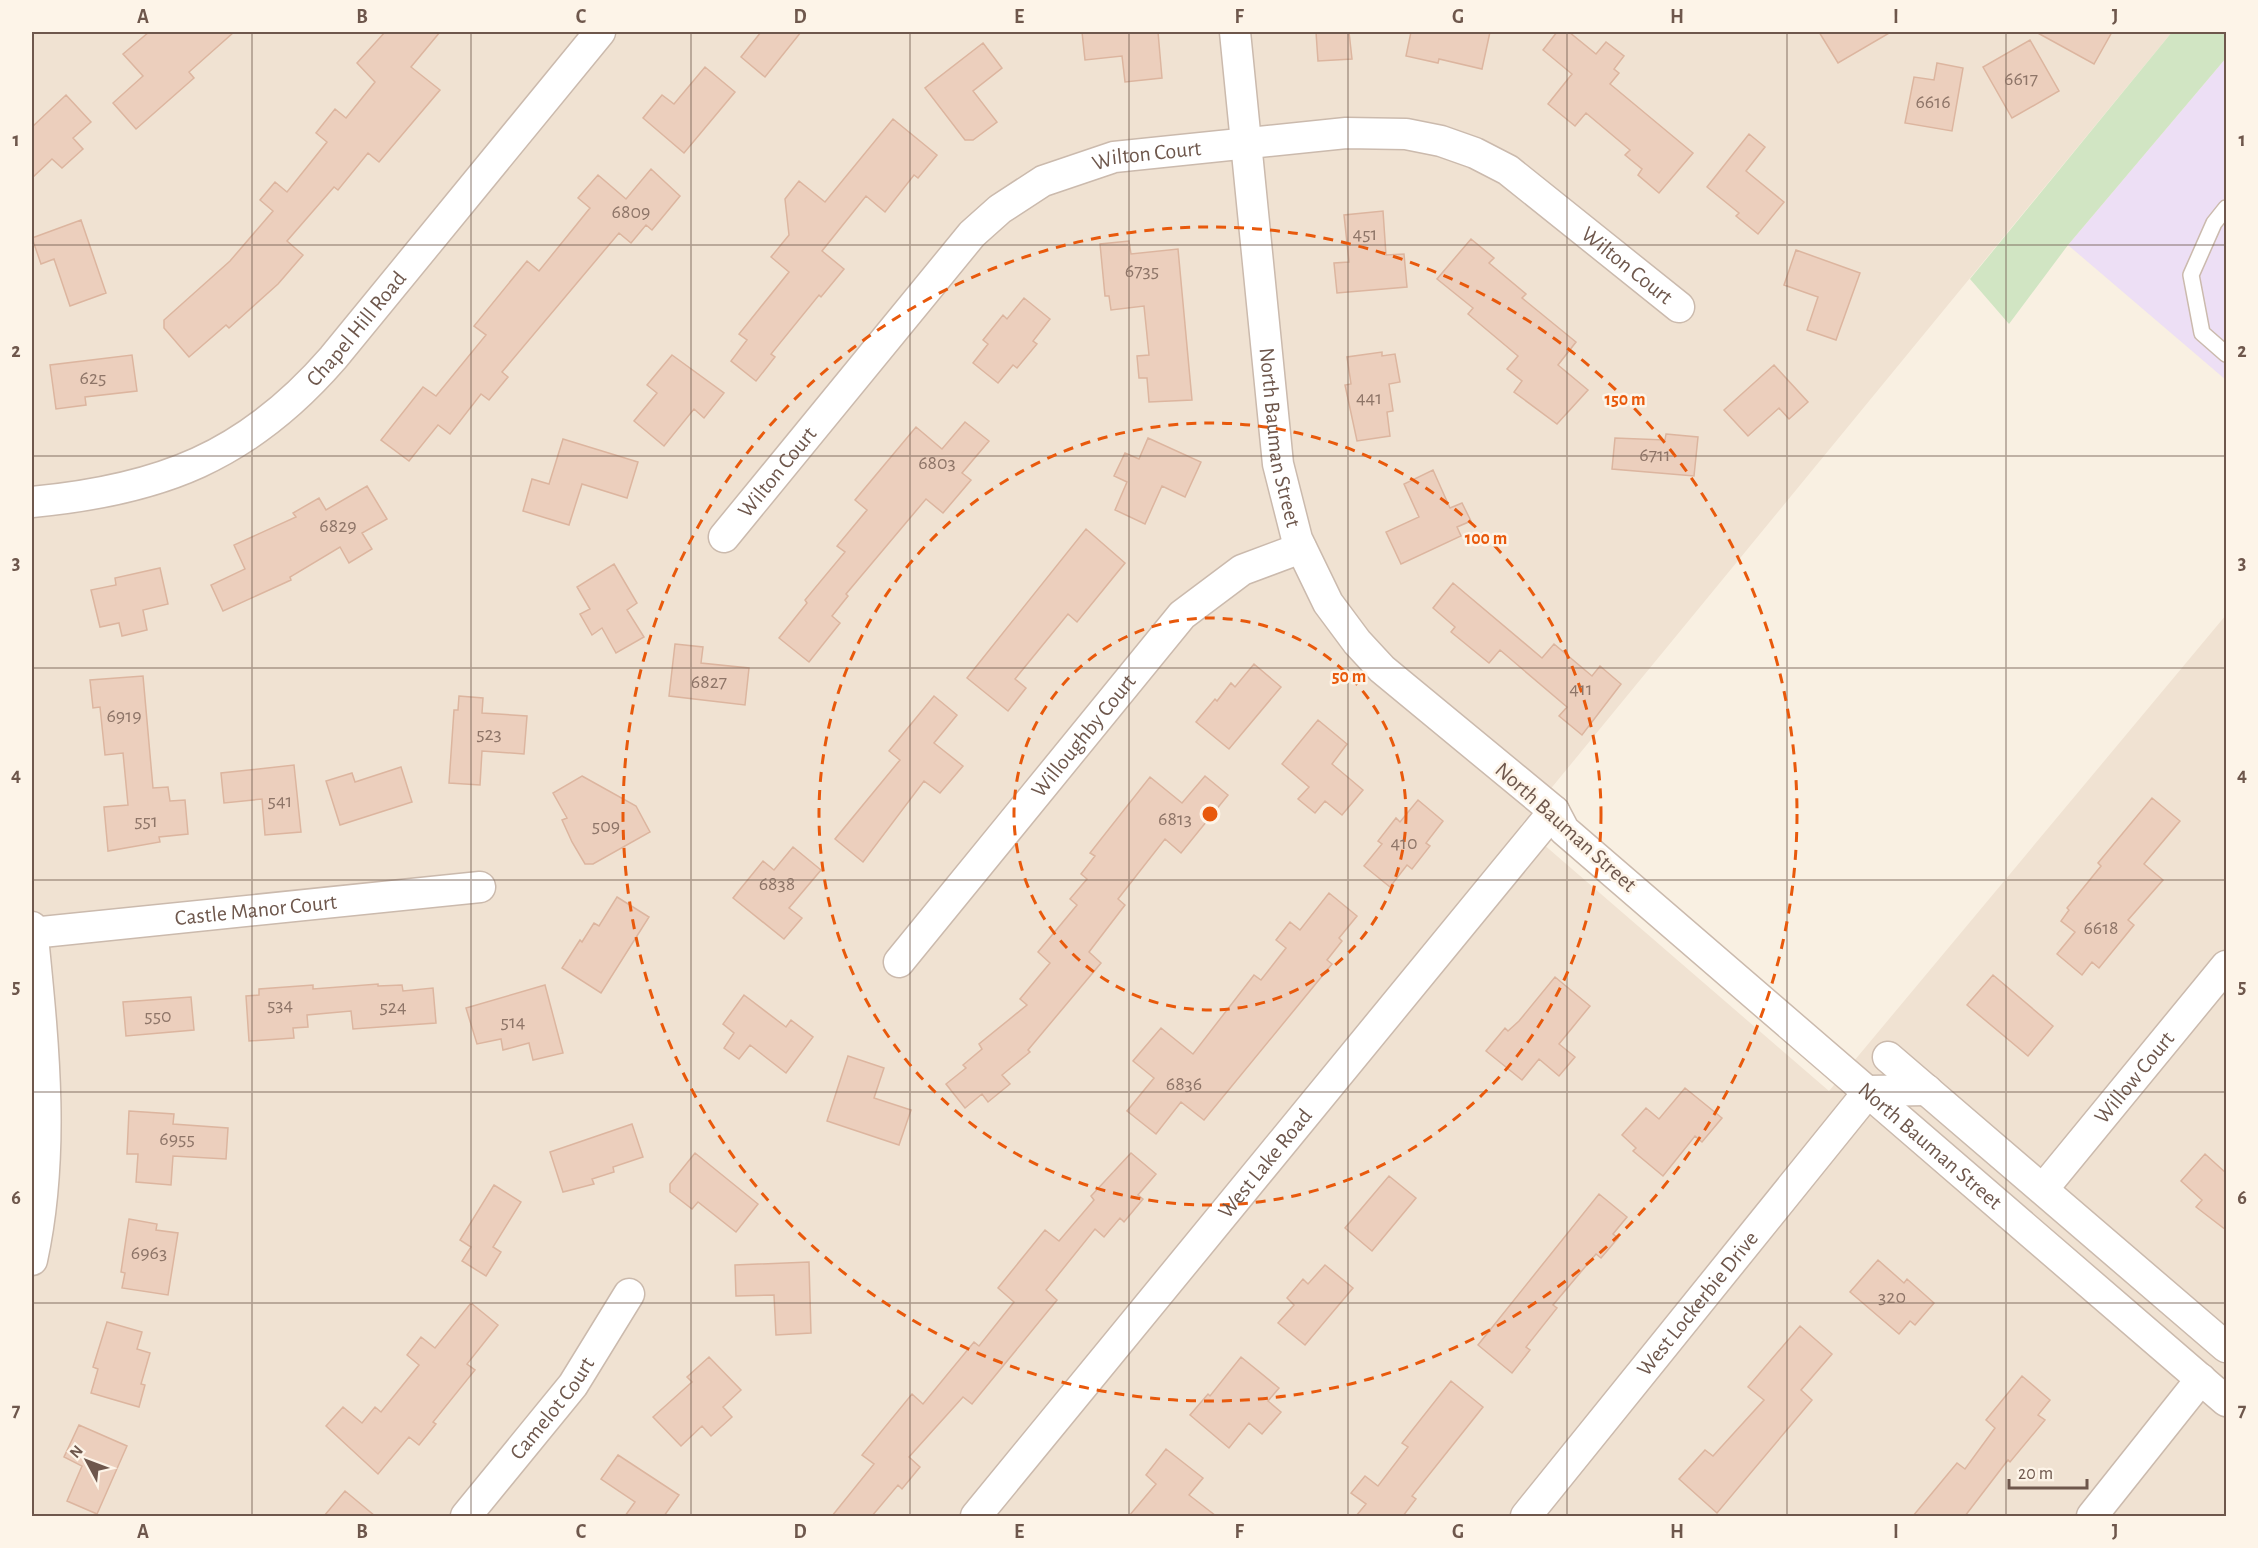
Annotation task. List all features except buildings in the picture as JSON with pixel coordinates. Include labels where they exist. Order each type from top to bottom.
[{"type":"street","name":"Chapel Hill Road","points":[[32,502],[110,492],[190,467],[244,439],[292,402],[333,358],[600,32]]},
{"type":"street","name":"North Bauman Street","points":[[1235,32],[1278,464],[1291,521],[1301,548],[1333,609],[1357,642],[1382,669],[1554,811],[1564,830],[2226,1401]]},
{"type":"street","name":"Wilton Court","points":[[724,537],[956,253],[1000,209],[1042,181],[1090,163],[1126,155],[1358,132],[1394,133],[1442,141],[1475,153],[1518,176],[1679,307]]},
{"type":"street","name":"Willoughby Court","points":[[899,962],[1182,615],[1211,591],[1242,570],[1301,548]]},
{"type":"street","name":"West Lake Road","points":[[976,1516],[1554,811]]},
{"type":"street","name":"Castle Manor Court","points":[[32,933],[480,887]]},
{"type":"street","points":[[32,927],[46,1106],[44,1167],[32,1260]]},
{"type":"street","name":"Willow Court","points":[[2043,1189],[2226,966]]},
{"type":"street","name":"North Bauman Street","points":[[1888,1057],[2226,1347]]},
{"type":"street","points":[[1869,1091],[1927,1090]]},
{"type":"street","name":"West Lockerbie Drive","points":[[1526,1516],[1869,1091]]},
{"type":"street","name":"Camelot Court","points":[[466,1516],[573,1384],[629,1294]]},
{"type":"street","points":[[2092,1516],[2201,1379]]},
{"type":"lane","points":[[2226,208],[2214,222],[2191,275],[2202,333],[2226,354]]},
{"type":"shaded area","points":[[32,32],[2172,32],[1521,825],[1829,1091],[2226,615],[2226,1516],[32,1516]]},
{"type":"shaded area","points":[[2226,58],[2226,380],[2068,245]]},
{"type":"green space","points":[[2172,32],[2226,32],[2226,58],[2068,245],[2009,324],[1970,279]]}]
